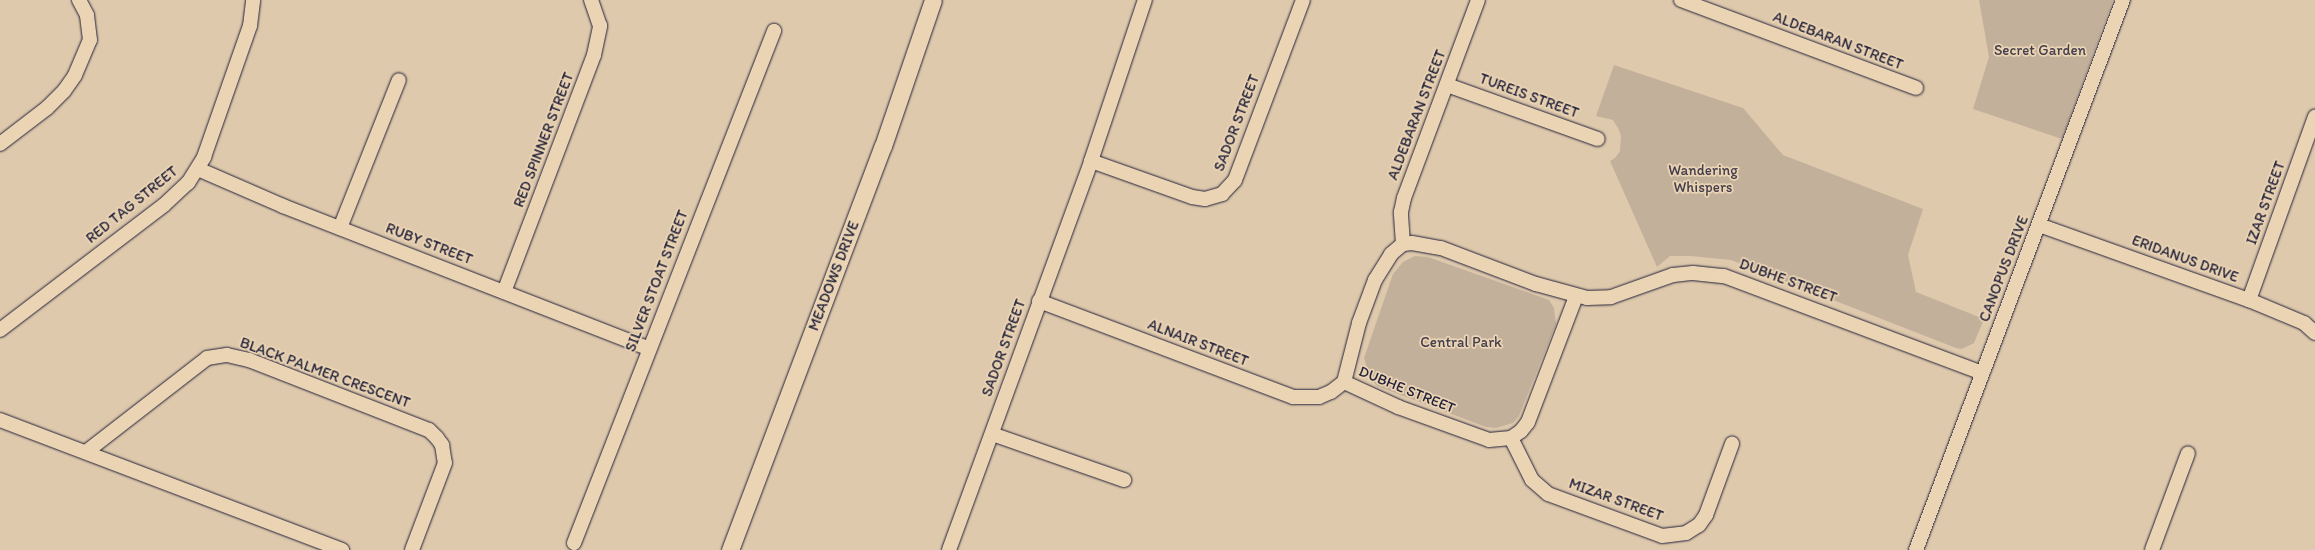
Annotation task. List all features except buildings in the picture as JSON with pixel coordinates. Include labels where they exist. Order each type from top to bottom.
[{"type":"street","points":[[0,144],[47,108],[64,91],[75,74],[90,40],[87,14],[79,0]]},
{"type":"street","name":"RED TAG STREET","points":[[0,330],[164,205],[188,183],[198,169],[250,26],[253,0]]},
{"type":"street","name":"RED SPINNER STREET","points":[[504,292],[594,55],[600,26],[591,0]]},
{"type":"street","name":"MEADOWS DRIVE","points":[[730,550],[883,146],[933,0]]},
{"type":"street","name":"SADOR STREET","points":[[950,550],[1091,161],[1144,0]]},
{"type":"street","name":"SADOR STREET","points":[[1091,161],[1192,197],[1205,199],[1222,194],[1235,180],[1303,0]]},
{"type":"street","name":"ALDEBARAN STREET","points":[[1403,244],[1402,212],[1404,198],[1478,0]]},
{"type":"street","name":"ALDEBARAN STREET","points":[[1681,0],[1916,88]]},
{"type":"street","name":"CANOPUS DRIVE","points":[[1916,550],[2123,0]]},
{"type":"street","name":"SILVER STOAT STREET","points":[[574,543],[774,31]]},
{"type":"street","points":[[340,228],[399,80]]},
{"type":"street","name":"TUREIS STREET","points":[[1447,85],[1598,139]]},
{"type":"street","name":"IZAR STREET","points":[[2250,300],[2315,117]]},
{"type":"street","name":"RUBY STREET","points":[[198,169],[235,186],[340,228],[649,349]]},
{"type":"street","name":"ERIDANUS DRIVE","points":[[2039,225],[2250,300],[2304,323],[2315,333]]},
{"type":"street","name":"DUBHE STREET","points":[[1511,438],[1489,440],[1398,407],[1344,382],[1359,323],[1375,280],[1391,254],[1403,244],[1412,243],[1441,248],[1536,284],[1576,296],[1595,299],[1610,297],[1673,275],[1693,273],[1724,276],[1982,373]]},
{"type":"street","points":[[1511,438],[1521,431],[1528,422],[1576,296]]},
{"type":"street","name":"ALNAIR STREET","points":[[1039,301],[1293,397],[1319,397],[1331,392],[1344,382]]},
{"type":"street","name":"BLACK PALMER CRESCENT","points":[[86,452],[207,358],[227,355],[249,360],[429,430],[437,438],[442,445],[445,463],[412,550]]},
{"type":"street","points":[[0,420],[342,550]]},
{"type":"street","points":[[992,434],[1124,480]]},
{"type":"street","name":"MIZAR STREET","points":[[1511,438],[1532,480],[1548,494],[1662,536],[1686,533],[1698,525],[1706,514],[1732,444]]},
{"type":"street","points":[[2152,550],[2188,453]]},
{"type":"green space","name":"Secret Garden","points":[[1979,0],[2113,0],[2062,139],[1973,109],[1989,57]]},
{"type":"green space","name":"Wandering Whispers","points":[[1614,65],[1743,108],[1783,155],[1923,209],[1908,255],[1916,292],[1984,319],[1974,343],[1962,349],[1956,348],[1731,260],[1690,256],[1670,256],[1657,267],[1610,161],[1615,158],[1620,151],[1621,136],[1618,128],[1613,120],[1596,116]]},
{"type":"green space","name":"Central Park","points":[[1415,256],[1428,257],[1549,300],[1554,308],[1556,324],[1519,416],[1513,423],[1496,428],[1486,427],[1377,386],[1370,378],[1364,358],[1393,274],[1403,262]]}]
